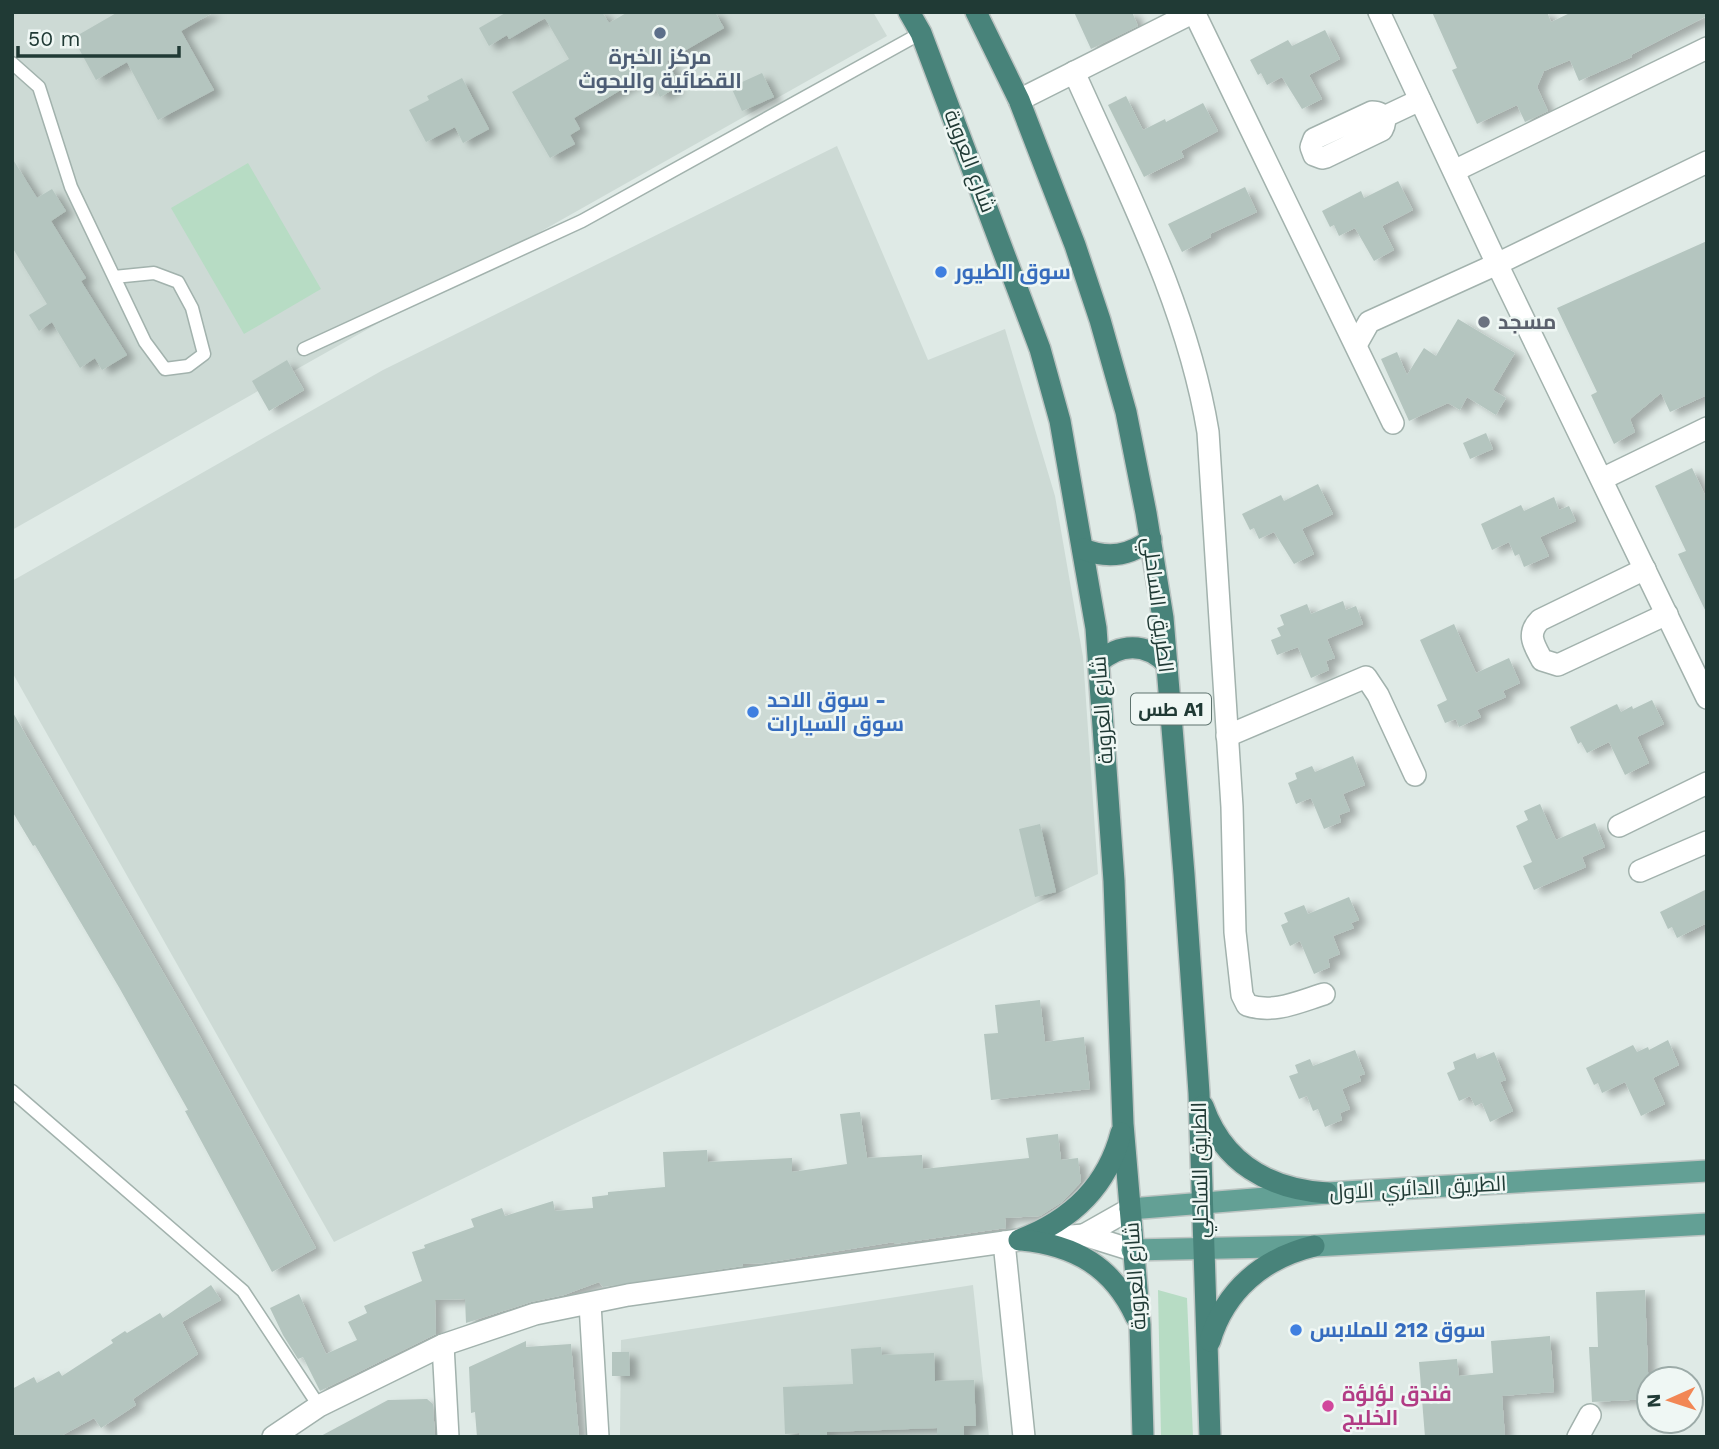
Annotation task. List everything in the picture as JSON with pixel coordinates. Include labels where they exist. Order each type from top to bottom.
[{"type":"highway","name":"شارع العروبة","points":[[909,12],[921,33],[1040,349],[1060,421],[1096,628],[1114,881],[1123,1124],[1140,1325],[1143,1437]]},
{"type":"highway","name":"الطريق الساحلي","points":[[976,12],[1019,100],[1075,245],[1100,320],[1126,412],[1151,539],[1167,664],[1199,1093],[1210,1437]]},
{"type":"highway","points":[[1083,549],[1115,555],[1140,547],[1151,539]]},
{"type":"highway","points":[[1098,663],[1112,652],[1130,647],[1150,651],[1167,664]]},
{"type":"highway","points":[[1199,1093],[1207,1117],[1219,1139],[1236,1158],[1255,1173],[1302,1191],[1327,1193]]},
{"type":"highway","points":[[1012,1241],[1041,1232],[1080,1205],[1096,1188],[1108,1168],[1123,1124]]},
{"type":"highway","points":[[1012,1241],[1045,1242],[1070,1250],[1093,1263],[1113,1280],[1129,1301],[1140,1325]]},
{"type":"highway","points":[[1207,1349],[1221,1312],[1245,1281],[1277,1258],[1314,1246]]},
{"type":"main road","name":"الطريق الدائري الاول","points":[[1130,1209],[1327,1193],[1707,1171]]},
{"type":"main road","points":[[1132,1250],[1314,1246],[1707,1224]]},
{"type":"street","points":[[1019,100],[1194,12],[1393,424]]},
{"type":"street","points":[[1379,12],[1497,264],[1707,698]]},
{"type":"street","points":[[1454,171],[1707,48]]},
{"type":"street","points":[[1074,72],[1154,252],[1183,326],[1202,393],[1208,432],[1232,807],[1235,932],[1242,995],[1247,1005],[1262,1010],[1277,1009],[1324,994]]},
{"type":"street","points":[[1384,117],[1420,100]]},
{"type":"street","points":[[1356,345],[1369,323],[1707,162]]},
{"type":"street","points":[[1602,479],[1707,428]]},
{"type":"street","points":[[1645,569],[1540,620],[1533,628],[1531,639],[1542,660],[1558,665],[1667,614]]},
{"type":"street","points":[[1227,736],[1366,677],[1378,695],[1415,775]]},
{"type":"street","points":[[1619,826],[1707,783]]},
{"type":"street","points":[[1640,872],[1707,842]]},
{"type":"street","points":[[1084,1235],[1130,1209]]},
{"type":"street","points":[[281,1435],[319,1406],[443,1345],[535,1314],[628,1295],[1012,1241],[1084,1235],[1132,1250]]},
{"type":"street","points":[[1012,1241],[1024,1437]]},
{"type":"street","points":[[590,1304],[598,1437]]},
{"type":"street","points":[[443,1345],[448,1437]]},
{"type":"street","points":[[1578,1437],[1590,1415]]},
{"type":"lane","points":[[304,349],[582,221],[921,33]]},
{"type":"lane","points":[[12,63],[39,87],[71,187],[145,342],[165,369],[188,366],[204,354],[192,308],[178,282],[154,273],[114,277]]},
{"type":"lane","points":[[12,1091],[243,1291],[319,1406]]},
{"type":"shaded area","points":[[12,12],[873,12],[887,36],[12,530]]},
{"type":"shaded area","points":[[837,146],[928,360],[1005,329],[1055,496],[1083,657],[1098,874],[578,1122],[334,1242],[12,672],[12,581],[383,370]]},
{"type":"shaded area","points":[[973,1285],[989,1437],[620,1437],[621,1340]]},
{"type":"green space","points":[[248,163],[321,289],[244,334],[171,208]]},
{"type":"green space","points":[[1158,1290],[1187,1298],[1193,1437],[1161,1437]]},
{"type":"building","points":[[118,12],[214,12],[181,31],[214,90],[158,120],[127,62],[96,80],[73,38]]},
{"type":"building","points":[[507,12],[602,12],[609,23],[628,12],[715,12],[724,28],[667,61],[675,76],[670,79],[676,88],[660,97],[654,86],[646,90],[639,79],[574,118],[580,129],[570,135],[575,144],[550,158],[512,92],[569,59],[545,18],[509,39],[507,35],[489,46],[479,28]]},
{"type":"building","points":[[1074,12],[1132,12],[1138,26],[1091,49]]},
{"type":"building","points":[[1432,12],[1547,12],[1551,22],[1572,12],[1707,12],[1707,16],[1631,55],[1632,57],[1579,81],[1570,60],[1544,71],[1537,87],[1548,111],[1525,122],[1517,105],[1477,124],[1452,70],[1457,68]]},
{"type":"building","points":[[1325,30],[1340,59],[1309,75],[1322,99],[1302,109],[1282,77],[1267,85],[1250,60],[1288,40],[1292,46]]},
{"type":"building","points":[[762,73],[774,97],[742,111],[731,87]]},
{"type":"building","points":[[462,78],[489,129],[463,143],[455,127],[426,142],[409,110],[429,100],[427,96]]},
{"type":"building","points":[[1126,96],[1143,130],[1165,119],[1166,122],[1203,103],[1218,131],[1181,151],[1184,157],[1144,177],[1108,105]]},
{"type":"building","points":[[12,158],[37,198],[52,189],[66,211],[51,221],[86,278],[81,281],[127,355],[102,370],[95,358],[80,368],[52,322],[39,331],[29,315],[47,304],[12,247]]},
{"type":"building","points":[[1398,181],[1413,210],[1382,226],[1394,250],[1374,261],[1355,228],[1339,236],[1334,225],[1330,227],[1322,211],[1361,191],[1364,198]]},
{"type":"building","points":[[1245,187],[1257,212],[1210,234],[1211,237],[1182,252],[1168,224]]},
{"type":"building","points":[[1707,241],[1707,395],[1670,412],[1661,393],[1630,419],[1635,432],[1614,444],[1591,395],[1597,392],[1557,308]]},
{"type":"building","points":[[1458,319],[1515,353],[1493,390],[1506,398],[1496,415],[1467,397],[1460,410],[1448,403],[1409,421],[1381,359],[1397,352],[1407,375],[1424,348],[1436,356]]},
{"type":"building","points":[[287,360],[304,390],[269,411],[252,381]]},
{"type":"building","points":[[1486,433],[1493,449],[1470,459],[1463,443]]},
{"type":"building","points":[[1692,468],[1707,499],[1707,614],[1678,554],[1686,551],[1655,486]]},
{"type":"building","points":[[1318,484],[1333,514],[1302,529],[1314,554],[1294,564],[1274,532],[1259,539],[1254,528],[1250,530],[1242,514],[1281,495],[1284,501]]},
{"type":"building","points":[[1554,497],[1559,510],[1569,506],[1576,521],[1540,537],[1549,556],[1524,567],[1519,554],[1515,556],[1509,542],[1492,550],[1481,524],[1521,505],[1524,511]]},
{"type":"building","points":[[1343,601],[1346,610],[1356,606],[1363,624],[1327,639],[1335,658],[1326,661],[1329,670],[1311,678],[1298,647],[1277,655],[1271,640],[1281,636],[1277,628],[1284,625],[1280,615],[1307,604],[1311,614]]},
{"type":"building","points":[[1454,624],[1476,673],[1509,658],[1520,683],[1503,691],[1506,697],[1477,710],[1481,717],[1459,727],[1456,719],[1445,723],[1437,705],[1447,700],[1420,640]]},
{"type":"building","points":[[1652,700],[1664,724],[1637,737],[1649,763],[1625,775],[1609,742],[1587,753],[1581,742],[1578,744],[1570,727],[1617,704],[1621,712]]},
{"type":"building","points":[[12,711],[192,1022],[316,1248],[272,1272],[185,1111],[188,1110],[120,989],[12,811]]},
{"type":"building","points":[[1353,756],[1365,785],[1343,794],[1350,811],[1339,815],[1341,822],[1324,829],[1311,798],[1296,804],[1288,783],[1297,779],[1295,773],[1312,766],[1315,772]]},
{"type":"building","points":[[1540,804],[1556,840],[1595,823],[1605,847],[1582,857],[1586,867],[1534,890],[1523,866],[1532,862],[1516,826],[1528,820],[1524,811]]},
{"type":"building","points":[[1040,824],[1056,892],[1035,897],[1019,829]]},
{"type":"building","points":[[1707,889],[1707,923],[1677,938],[1672,927],[1668,929],[1660,912]]},
{"type":"building","points":[[1349,897],[1359,920],[1351,923],[1354,928],[1333,936],[1340,954],[1328,959],[1330,967],[1314,974],[1300,941],[1290,946],[1281,925],[1288,922],[1284,913],[1304,905],[1308,914]]},
{"type":"building","points":[[1040,1000],[1045,1042],[1084,1037],[1090,1089],[991,1100],[984,1034],[998,1033],[995,1005]]},
{"type":"building","points":[[1668,1040],[1679,1065],[1653,1078],[1665,1104],[1641,1116],[1625,1082],[1602,1093],[1598,1083],[1594,1085],[1586,1068],[1633,1045],[1637,1052],[1648,1047],[1649,1050]]},
{"type":"building","points":[[1355,1050],[1365,1074],[1359,1076],[1361,1081],[1342,1089],[1350,1109],[1340,1113],[1342,1120],[1325,1127],[1318,1109],[1313,1111],[1307,1096],[1299,1099],[1289,1076],[1298,1073],[1295,1065],[1310,1059],[1313,1066]]},
{"type":"building","points":[[1494,1052],[1506,1080],[1500,1082],[1513,1111],[1490,1122],[1482,1103],[1475,1106],[1470,1096],[1459,1101],[1447,1073],[1455,1069],[1453,1062],[1475,1053],[1477,1059]]},
{"type":"building","points":[[860,1112],[867,1158],[922,1155],[923,1169],[1029,1158],[1026,1138],[1058,1134],[1061,1160],[1078,1158],[1081,1182],[1062,1202],[1040,1216],[1005,1218],[1006,1228],[894,1242],[765,1263],[742,1264],[743,1266],[603,1287],[599,1282],[564,1295],[531,1302],[466,1323],[465,1299],[435,1300],[436,1334],[320,1391],[303,1357],[298,1359],[270,1308],[299,1294],[326,1354],[357,1340],[348,1322],[367,1313],[364,1306],[422,1281],[412,1252],[474,1227],[471,1219],[502,1208],[505,1216],[553,1201],[555,1211],[593,1208],[592,1197],[608,1195],[608,1192],[665,1187],[663,1152],[707,1150],[708,1162],[792,1158],[792,1172],[847,1164],[840,1114]]},
{"type":"building","points":[[211,1285],[221,1300],[182,1322],[198,1354],[133,1399],[136,1405],[101,1428],[94,1418],[59,1437],[12,1437],[12,1389],[34,1377],[37,1383],[59,1371],[62,1376],[113,1343],[111,1340],[125,1331],[127,1333],[160,1313],[163,1318]]},
{"type":"building","points":[[1645,1290],[1648,1365],[1635,1365],[1635,1400],[1592,1402],[1589,1347],[1598,1347],[1596,1292]]},
{"type":"building","points":[[1550,1336],[1554,1392],[1502,1396],[1505,1437],[1425,1437],[1419,1362],[1457,1359],[1459,1376],[1493,1373],[1491,1341]]},
{"type":"building","points":[[526,1341],[526,1347],[571,1344],[579,1437],[477,1437],[475,1412],[471,1413],[469,1367]]},
{"type":"building","points":[[881,1347],[882,1355],[934,1353],[935,1381],[974,1380],[976,1426],[964,1426],[964,1437],[937,1437],[937,1428],[827,1432],[827,1437],[785,1434],[783,1387],[853,1384],[851,1349]]},
{"type":"building","points":[[612,1352],[629,1352],[630,1376],[612,1376]]},
{"type":"building","points":[[427,1399],[433,1404],[435,1437],[319,1437],[388,1400]]},
{"type":"place","name":"مركز الخبرة القضائية والبحوث","points":[[660,33]]},
{"type":"place","name":"سوق الطيور","points":[[941,272]]},
{"type":"place","name":"مسجد","points":[[1484,322]]},
{"type":"place","name":"سوق الاحد - سوق السيارات","points":[[753,712]]},
{"type":"place","name":"سوق 212 للملابس","points":[[1296,1330]]},
{"type":"place","name":"فندق لؤلؤة الخليج","points":[[1328,1406]]}]
